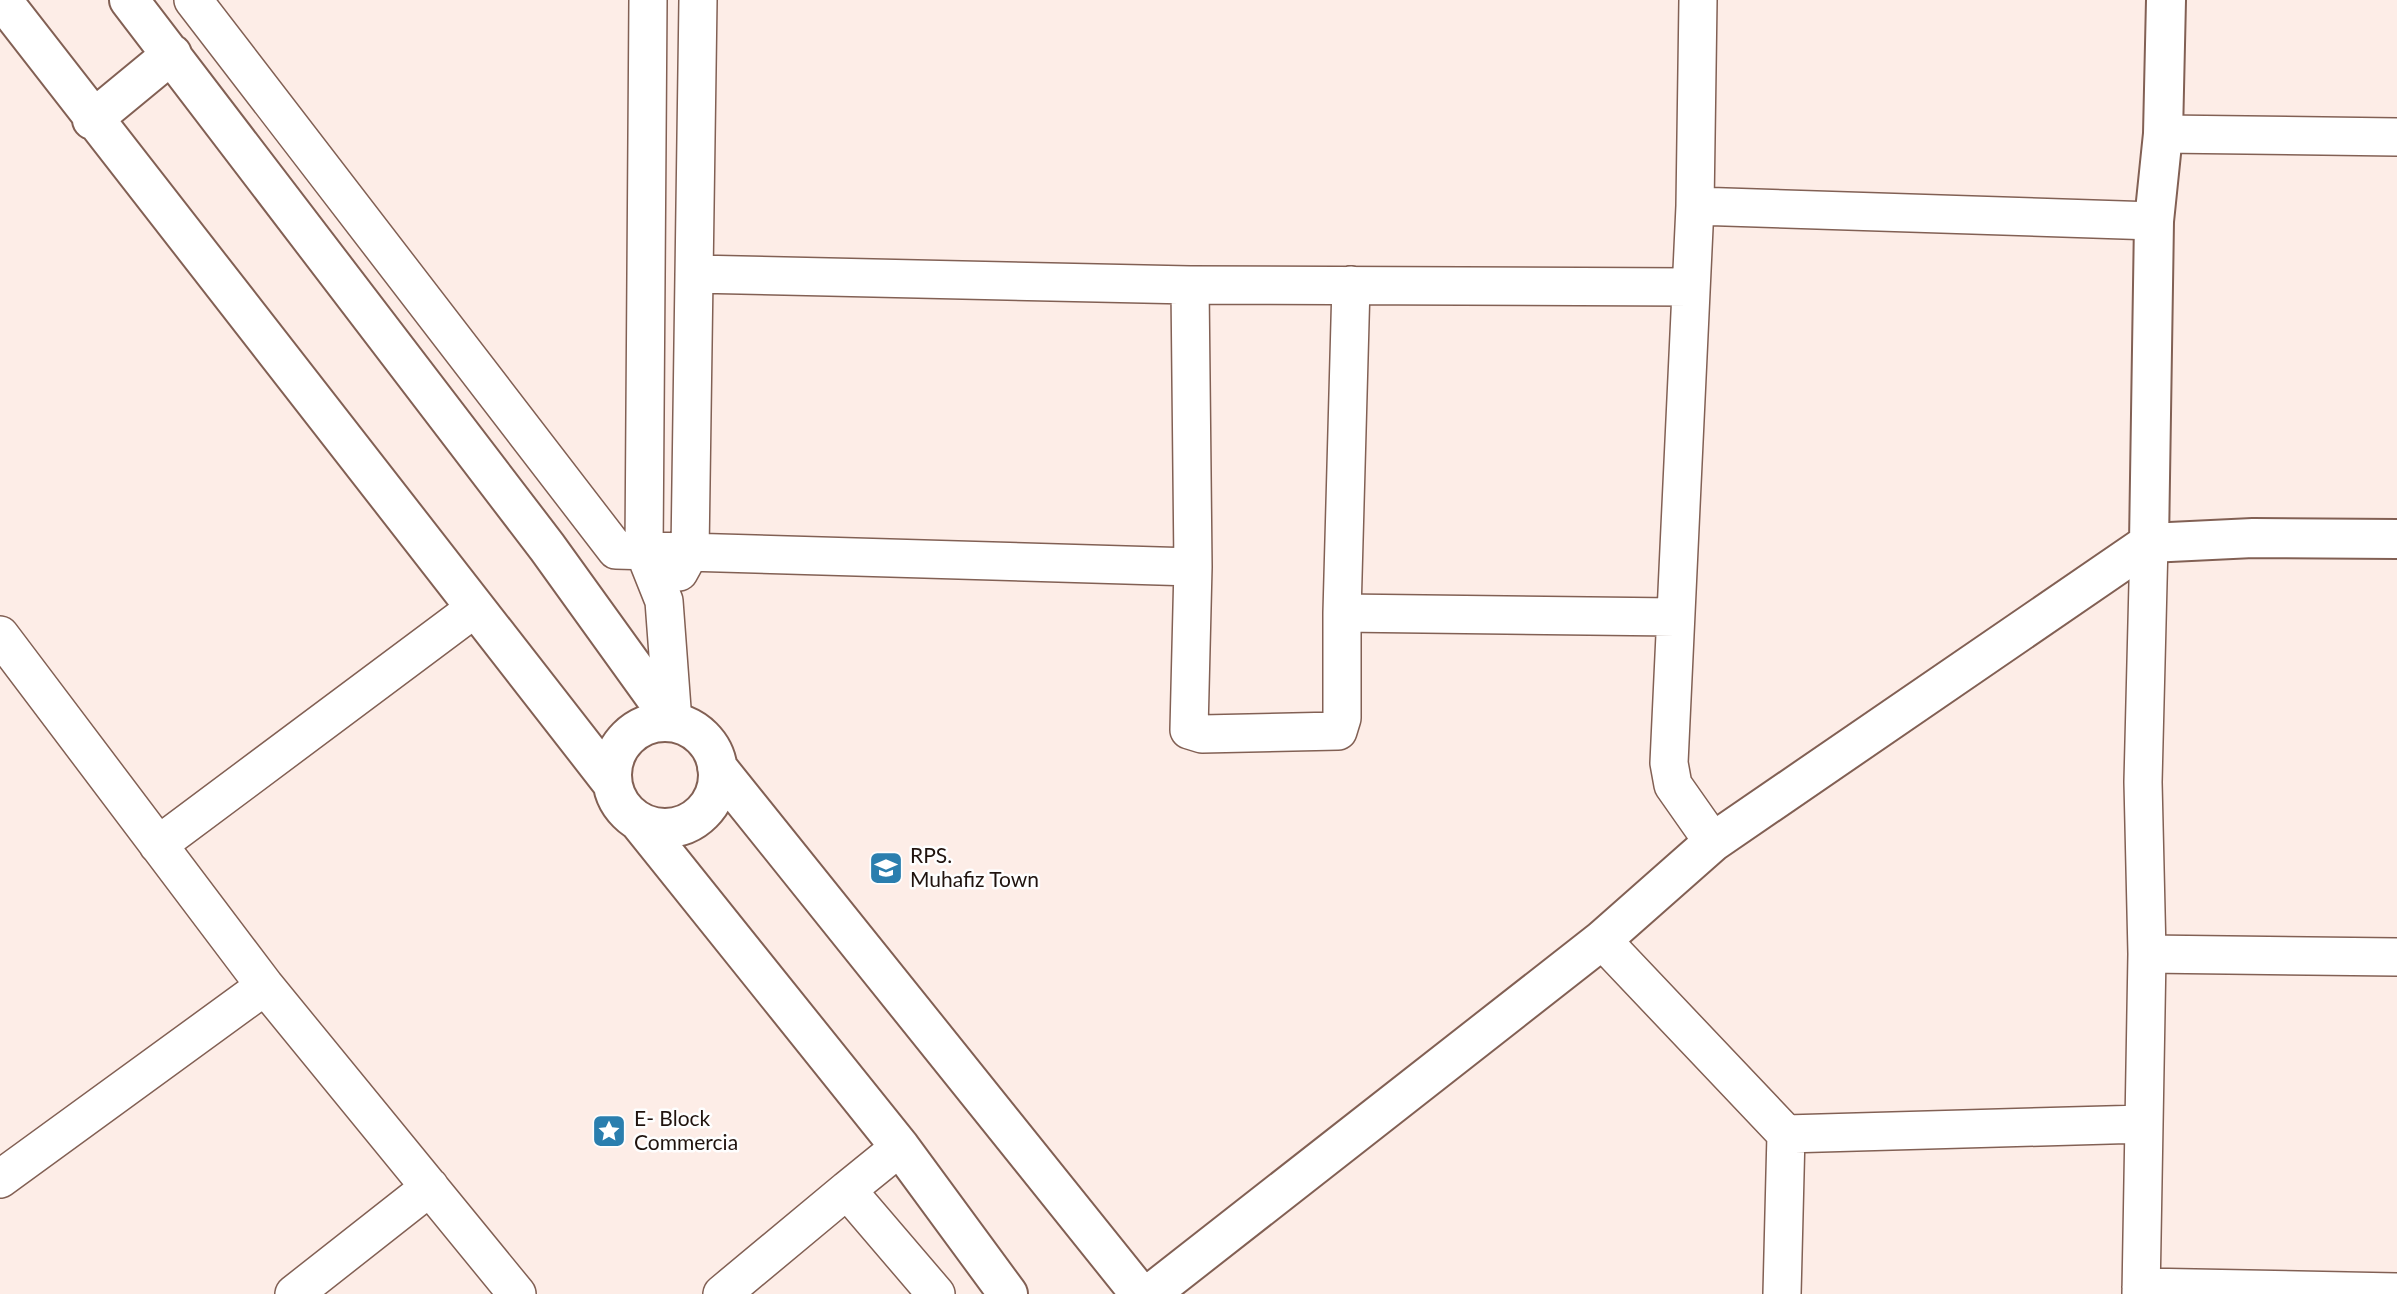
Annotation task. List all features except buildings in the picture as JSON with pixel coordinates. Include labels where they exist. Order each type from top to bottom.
[{"type":"street","points":[[2,0],[92,120],[612,783],[617,799],[627,813],[640,823],[900,1147],[1008,1294]]},
{"type":"street","points":[[129,0],[547,547],[673,722]]},
{"type":"street","points":[[193,0],[616,550],[1194,567]]},
{"type":"street","points":[[648,0],[644,551],[664,601],[673,722]]},
{"type":"street","points":[[664,601],[690,552],[691,334],[698,0]]},
{"type":"street","points":[[1698,0],[1695,206],[1669,763],[1673,785],[1713,842]]},
{"type":"street","points":[[2166,0],[2163,134],[2154,221],[2143,782],[2147,954],[2141,1290],[2397,1292]]},
{"type":"street","points":[[92,120],[172,54]]},
{"type":"street","points":[[2163,134],[2397,137]]},
{"type":"street","points":[[1695,206],[2154,221]]},
{"type":"street","points":[[694,274],[1190,285],[1691,287]]},
{"type":"street","points":[[1190,285],[1194,567],[1189,730],[1202,734],[1338,731],[1342,718],[1342,613],[1351,285]]},
{"type":"street","points":[[646,332],[691,334]]},
{"type":"street","points":[[1150,1294],[1602,940],[1713,842],[2149,543],[2253,538],[2397,539]]},
{"type":"street","points":[[158,845],[474,609]]},
{"type":"street","points":[[1342,613],[1675,617]]},
{"type":"street","points":[[0,635],[265,986],[517,1294]]},
{"type":"street","points":[[612,783],[615,759],[627,737],[640,727],[656,722],[673,722],[689,727],[702,737],[712,751],[718,767],[1140,1294]]},
{"type":"street","points":[[640,823],[672,828],[702,813],[712,800],[718,767]]},
{"type":"street","points":[[1602,940],[1786,1134],[1782,1294]]},
{"type":"street","points":[[2147,954],[2397,957]]},
{"type":"street","points":[[0,1179],[265,986]]},
{"type":"street","points":[[1786,1134],[2144,1124]]},
{"type":"street","points":[[722,1294],[900,1147]]},
{"type":"street","points":[[294,1294],[430,1187]]},
{"type":"street","points":[[847,1190],[936,1294]]},
{"type":"place","name":"RPS. Muhafiz Town","points":[[886,868]]},
{"type":"place","name":"E- Block Commercia","points":[[609,1131]]}]
